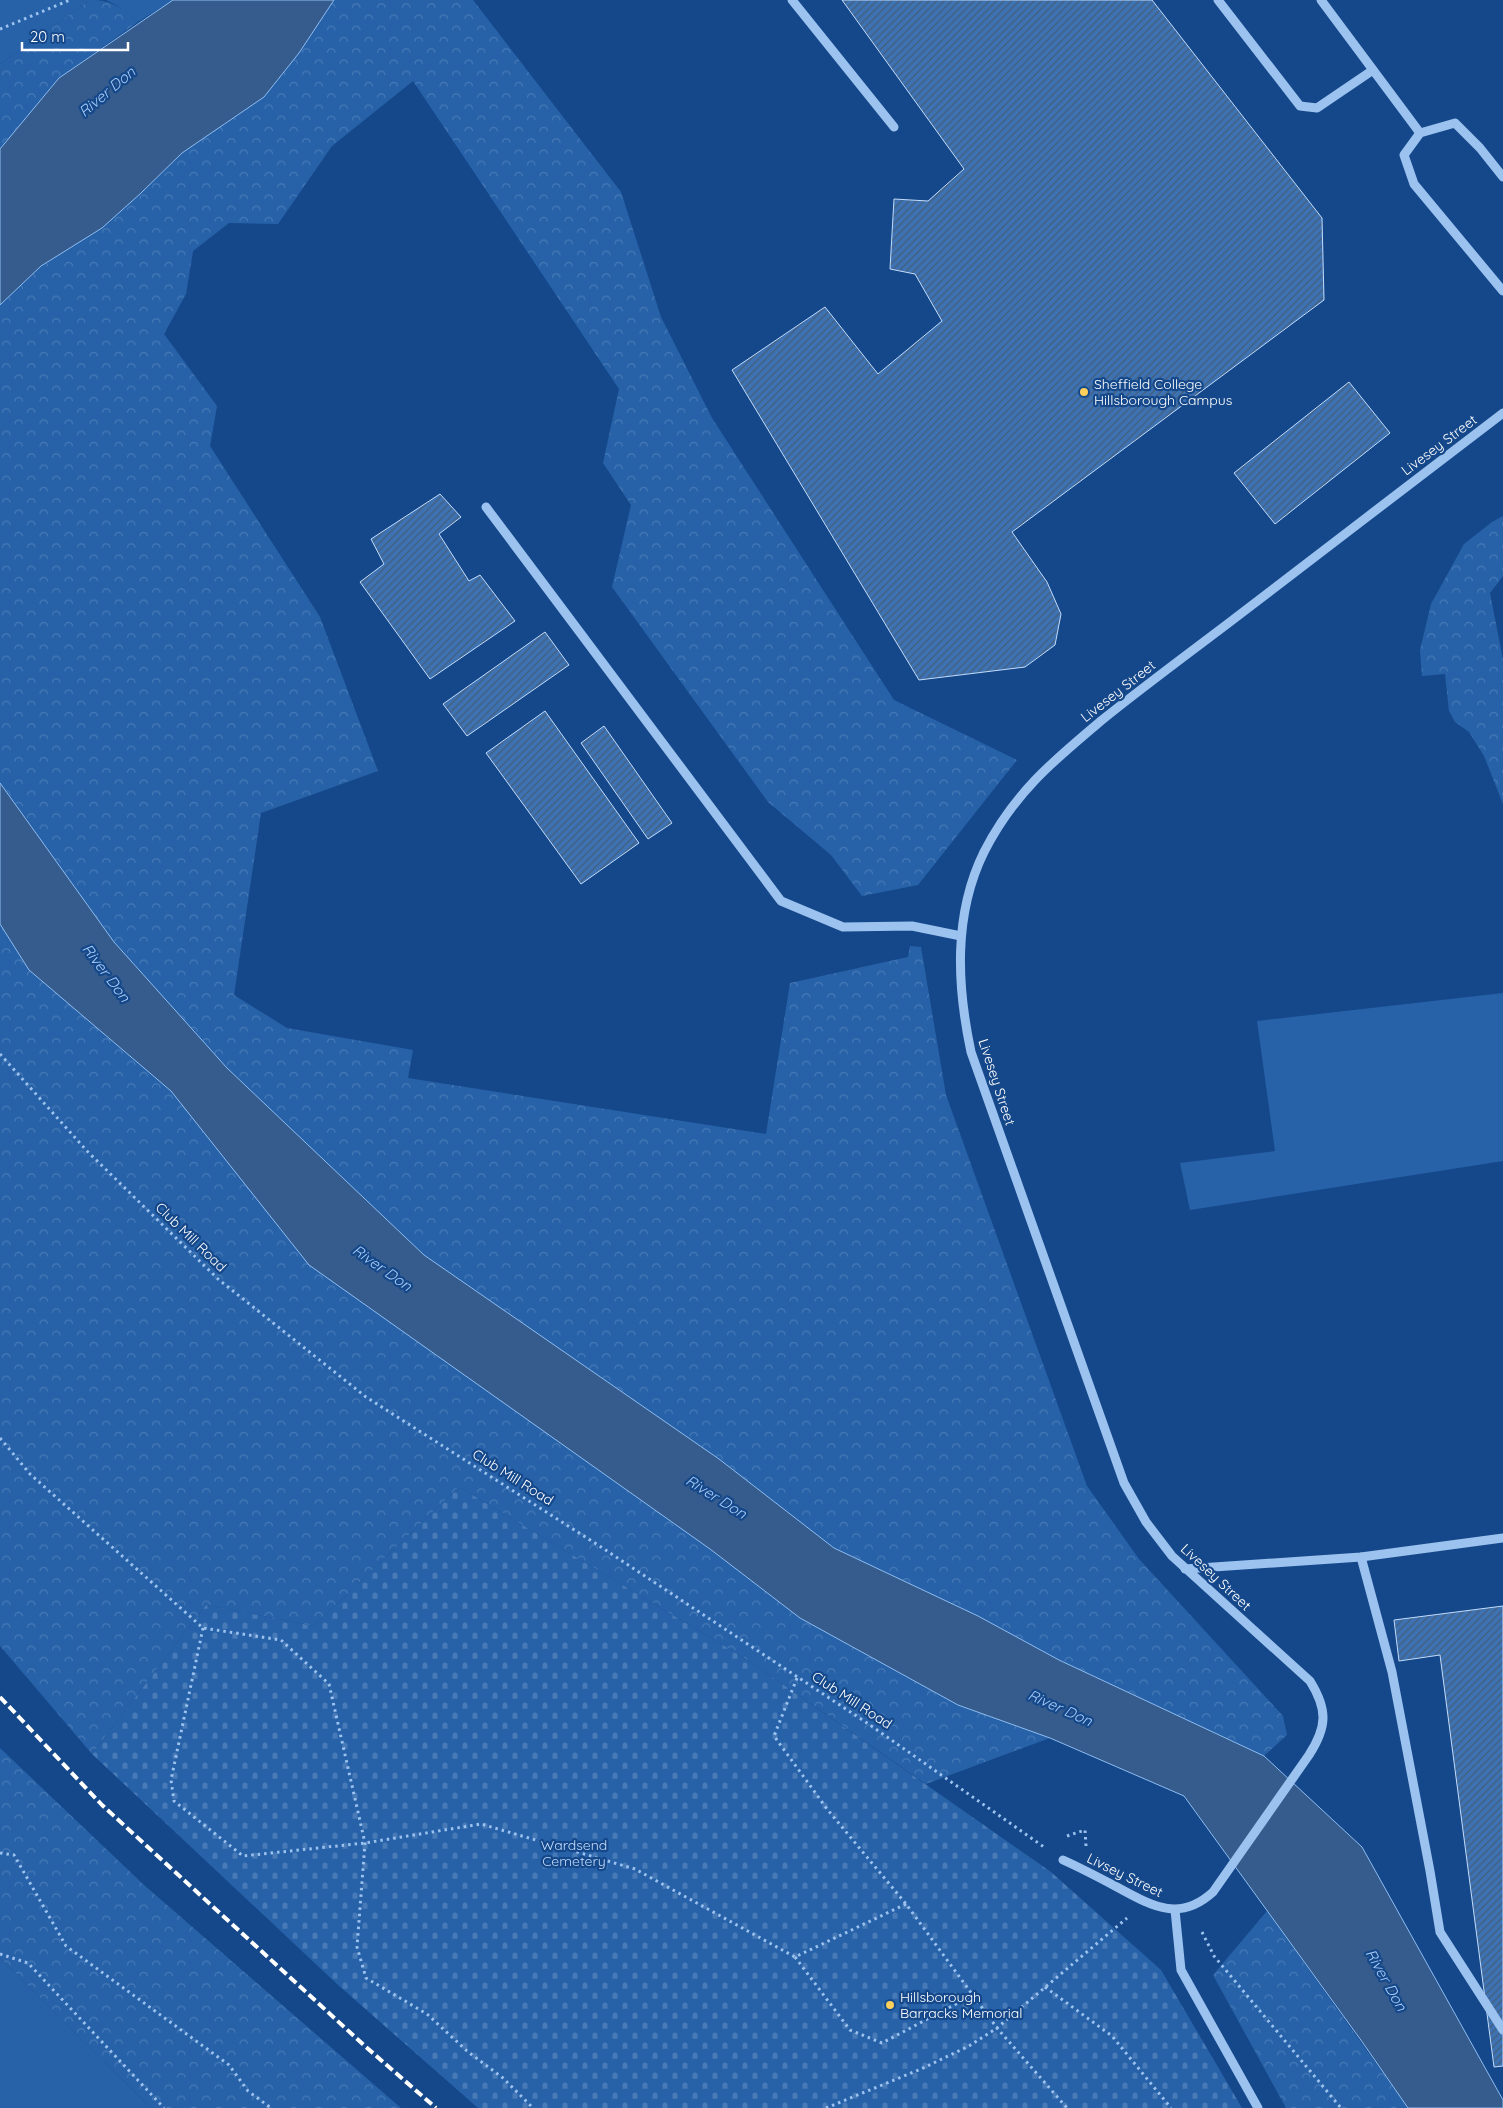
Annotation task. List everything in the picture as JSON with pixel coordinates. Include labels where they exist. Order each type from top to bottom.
[{"type":"street","points":[[792,0],[894,127]]},
{"type":"street","points":[[1218,0],[1300,106],[1317,108],[1373,70]]},
{"type":"street","points":[[1321,0],[1420,133]]},
{"type":"street","points":[[1503,177],[1480,148],[1455,123],[1420,133],[1404,155],[1414,184],[1503,291]]},
{"type":"street","name":"Livesey Street","points":[[1224,1877],[1310,1755],[1321,1733],[1324,1713],[1320,1696],[1310,1682],[1185,1570],[1146,1522],[1124,1483],[971,1052],[960,987],[959,962],[968,900],[983,854],[1009,810],[1028,786],[1052,761],[1124,703],[1503,413]]},
{"type":"street","points":[[486,507],[781,901],[843,927],[912,926],[962,936]]},
{"type":"street","points":[[1185,1570],[1361,1557],[1503,1538]]},
{"type":"street","points":[[1361,1557],[1392,1672],[1440,1932],[1503,2030]]},
{"type":"street","name":"Livsey Street","points":[[1063,1860],[1145,1903],[1162,1909],[1175,1910],[1190,1907],[1205,1900],[1224,1877]]},
{"type":"street","points":[[1175,1910],[1181,1970],[1258,2108]]},
{"type":"path","points":[[0,29],[70,0]]},
{"type":"path","name":"Club Mill Road","points":[[0,1054],[87,1151],[218,1279],[366,1397],[598,1545],[967,1791],[1063,1860]]},
{"type":"path","points":[[0,1438],[30,1474],[203,1628],[281,1640],[329,1684],[365,1843],[357,1947],[366,1978],[427,2014],[467,2051],[503,2078],[533,2108]]},
{"type":"path","points":[[203,1628],[170,1780],[174,1802],[243,1856],[365,1843],[481,1824],[635,1869],[795,1957],[850,2030],[882,2043],[973,1995]]},
{"type":"path","points":[[797,1678],[774,1736],[827,1809],[906,1904],[998,2028],[1067,2108]]},
{"type":"path","points":[[0,1853],[14,1855],[66,1946],[229,2065],[248,2091],[271,2108]]},
{"type":"path","points":[[826,2108],[930,2065],[969,2046],[998,2028],[1145,1903]]},
{"type":"path","points":[[795,1957],[906,1904]]},
{"type":"path","points":[[1190,1907],[1214,1956],[1341,2108]]},
{"type":"path","points":[[0,1954],[28,1964],[164,2108]]},
{"type":"path","points":[[1045,1987],[1112,2036],[1171,2108]]},
{"type":"green space","points":[[0,0],[90,0],[0,64]]},
{"type":"green space","points":[[90,0],[111,3],[138,22],[59,78],[0,149],[0,64]]},
{"type":"green space","points":[[106,0],[173,0],[138,22],[116,5]]},
{"type":"green space","points":[[334,0],[473,0],[621,192],[661,317],[712,418],[894,700],[1017,760],[918,885],[862,896],[831,855],[768,802],[612,587],[631,505],[603,463],[619,389],[413,81],[332,146],[278,224],[229,223],[193,251],[186,294],[164,334],[217,406],[210,446],[320,617],[378,771],[261,813],[234,995],[287,1028],[413,1050],[408,1078],[766,1134],[790,983],[908,957],[910,946],[921,947],[946,1095],[1087,1486],[1139,1559],[1283,1716],[1287,1735],[1264,1756],[1059,1660],[978,1616],[834,1548],[719,1459],[424,1255],[227,1068],[114,942],[0,783],[0,305],[41,266],[102,228],[182,153],[264,97],[299,53]]},
{"type":"green space","points":[[1503,516],[1503,576],[1490,593],[1503,660],[1503,804],[1484,756],[1469,732],[1455,722],[1449,711],[1445,674],[1422,676],[1420,650],[1431,604],[1464,544],[1492,522]]},
{"type":"green space","points":[[0,924],[29,970],[171,1091],[310,1265],[710,1549],[800,1618],[958,1705],[1050,1738],[926,1784],[751,1662],[459,1487],[314,1626],[206,1605],[92,1754],[0,1646]]},
{"type":"green space","points":[[1503,993],[1503,1161],[1190,1210],[1180,1163],[1275,1151],[1257,1021]]},
{"type":"green space","name":"Wardsend Cemetery","points":[[459,1487],[751,1662],[1051,1872],[1161,1970],[1242,2108],[478,2108],[337,1984],[92,1754],[206,1605],[314,1626]]},
{"type":"green space","points":[[0,1748],[144,1885],[401,2108],[151,2108],[0,1958]]},
{"type":"green space","points":[[1267,1911],[1408,2108],[1286,2108],[1213,1975]]},
{"type":"green space","points":[[0,1958],[151,2108],[0,2108]]},
{"type":"water","name":"River Don","points":[[173,0],[334,0],[299,53],[264,97],[182,153],[102,228],[41,266],[0,305],[0,149],[59,78]]},
{"type":"water","name":"River Don","points":[[0,783],[114,942],[227,1068],[424,1255],[719,1459],[834,1548],[978,1616],[1059,1660],[1264,1756],[1362,1847],[1503,2100],[1503,2108],[1408,2108],[1184,1796],[1050,1738],[958,1705],[800,1618],[710,1549],[309,1265],[171,1091],[29,970],[0,924]]},
{"type":"building","points":[[842,0],[1152,0],[1322,218],[1324,300],[1012,532],[1047,582],[1061,614],[1055,645],[1025,667],[919,680],[732,370],[825,307],[878,374],[942,321],[915,274],[890,269],[894,199],[928,201],[964,169]]},
{"type":"building","points":[[1349,382],[1390,433],[1275,524],[1234,473]]},
{"type":"building","points":[[440,494],[461,517],[439,534],[469,581],[480,575],[515,621],[430,679],[360,582],[384,564],[371,539]]},
{"type":"building","points":[[545,632],[569,665],[467,736],[443,704]]},
{"type":"building","points":[[545,711],[639,843],[581,884],[486,753]]},
{"type":"building","points":[[604,726],[672,823],[648,839],[581,743]]},
{"type":"building","points":[[1503,1606],[1503,2066],[1494,2067],[1440,1655],[1399,1661],[1394,1620]]},
{"type":"railway","points":[[0,1697],[102,1805],[366,2047],[436,2108]]},
{"type":"place","name":"Sheffield College Hillsborough Campus","points":[[1084,392]]},
{"type":"place","name":"Hillsborough Barracks Memorial","points":[[890,2005]]}]
